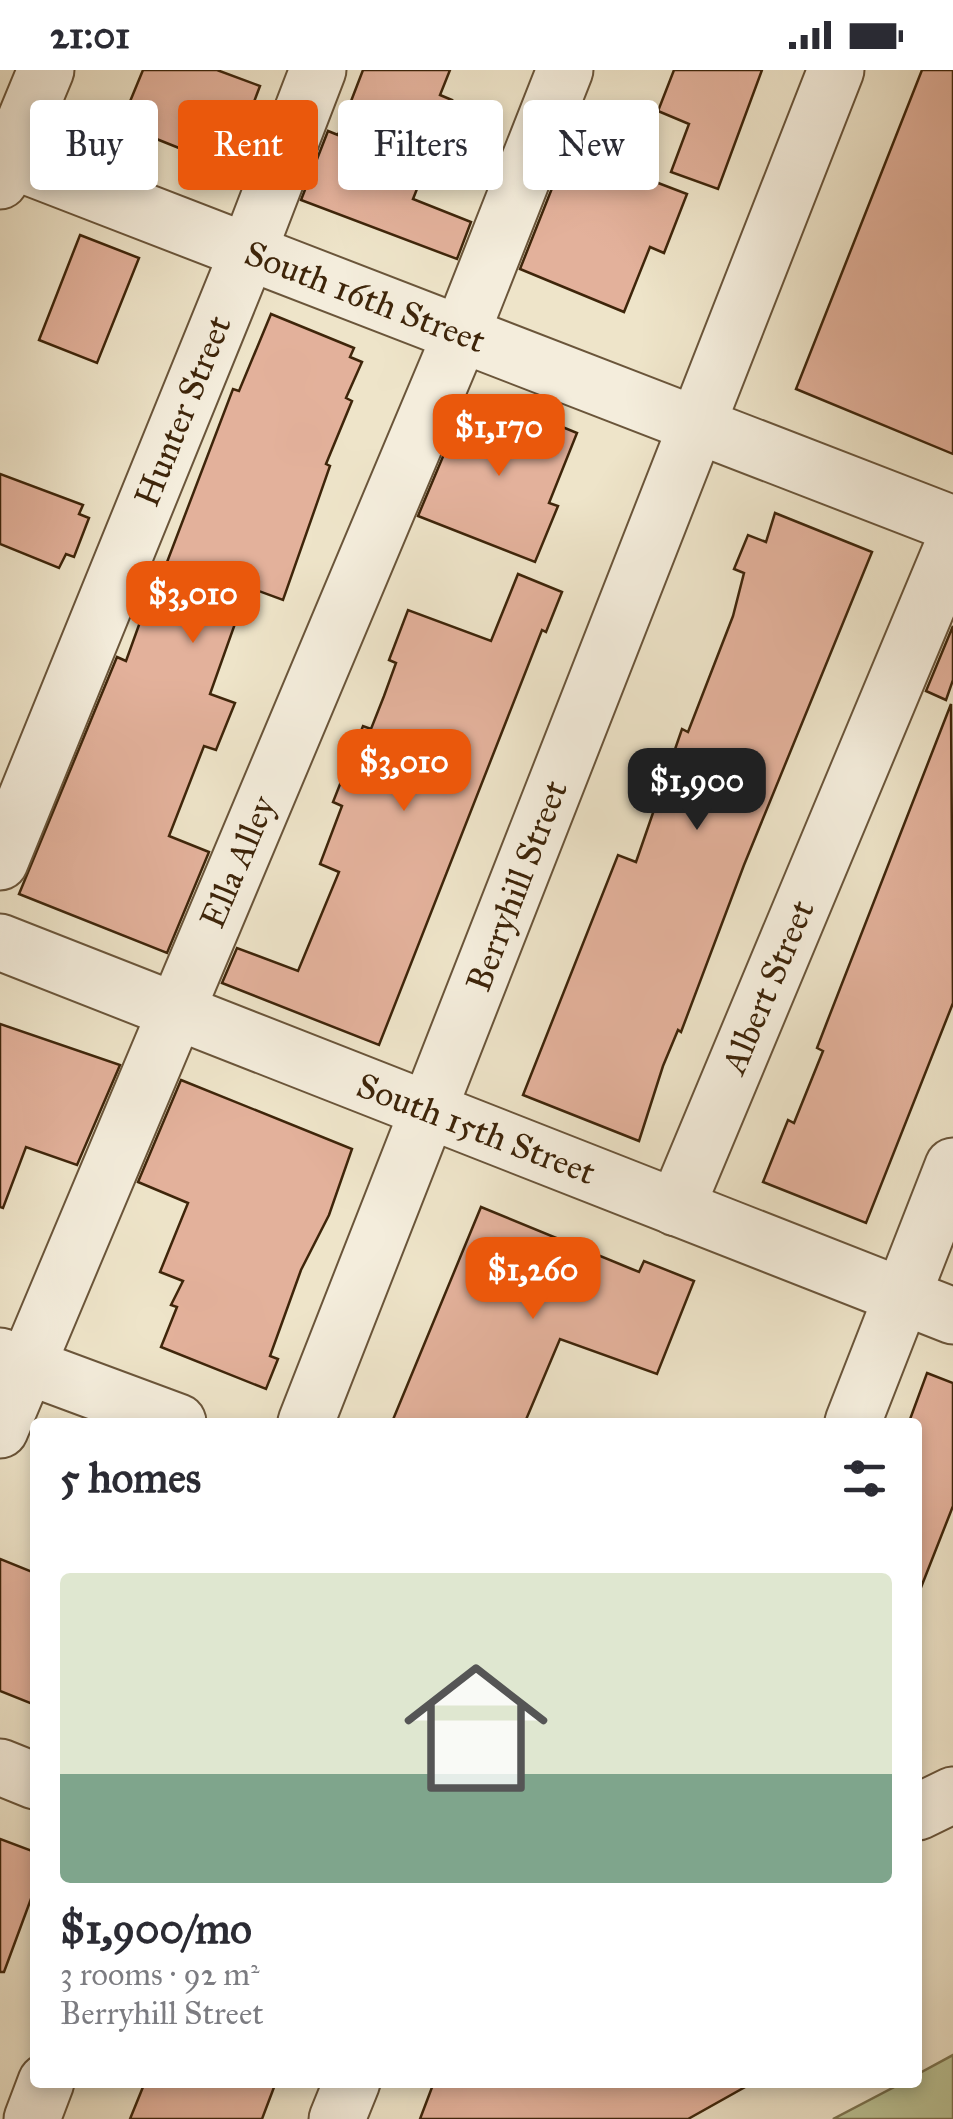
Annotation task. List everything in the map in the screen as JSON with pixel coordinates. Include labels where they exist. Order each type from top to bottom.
[{"type":"street","points":[[3,165],[46,70]]},
{"type":"street","name":"Hunter Street","points":[[0,862],[318,70]]},
{"type":"street","name":"Ella Alley","points":[[0,1430],[13,1361],[175,1011],[461,334],[565,70]]},
{"type":"street","name":"Berryhill Street","points":[[308,1418],[836,70]]},
{"type":"street","name":"South 16th Street","points":[[3,165],[248,252],[953,524]]},
{"type":"street","name":"Albert Street","points":[[676,1208],[953,545]]},
{"type":"street","name":"South 15th Street","points":[[0,942],[953,1316]]},
{"type":"street","points":[[855,1418],[953,1166]]},
{"type":"street","points":[[13,1361],[167,1418]]},
{"type":"street","points":[[0,1767],[30,1779]]},
{"type":"street","points":[[922,1810],[953,1795]]},
{"type":"street","points":[[32,2119],[44,2088]]},
{"type":"street","points":[[338,2119],[350,2088]]},
{"type":"green space","points":[[953,2055],[953,2119],[833,2119],[892,2088],[922,2088],[922,2072]]},
{"type":"building","points":[[143,70],[217,70],[260,86],[255,100],[178,100],[178,148],[158,140],[158,100],[131,100]]},
{"type":"building","points":[[363,70],[450,70],[440,95],[452,100],[351,100]]},
{"type":"building","points":[[674,70],[762,70],[718,189],[671,172],[689,124],[659,108]]},
{"type":"building","points":[[922,70],[953,70],[953,454],[796,389]]},
{"type":"building","points":[[328,131],[338,135],[338,190],[417,190],[413,199],[471,222],[457,259],[301,200],[305,190],[318,190],[318,157]]},
{"type":"building","points":[[659,183],[687,194],[664,253],[650,247],[624,312],[520,269],[551,190],[659,190]]},
{"type":"building","points":[[80,235],[139,258],[97,363],[39,340]]},
{"type":"building","points":[[271,314],[354,348],[350,357],[362,362],[346,398],[352,401],[326,464],[330,466],[283,600],[248,587],[210,694],[235,703],[216,750],[204,746],[169,836],[209,852],[167,953],[19,894],[117,657],[126,661],[144,611],[148,612],[233,389],[239,391]]},
{"type":"building","points":[[468,397],[545,426],[548,421],[577,433],[549,503],[558,506],[535,562],[418,516]]},
{"type":"building","points":[[0,474],[83,505],[79,514],[89,518],[74,557],[66,554],[59,568],[0,544]]},
{"type":"building","points":[[775,513],[872,552],[744,865],[681,1032],[678,1030],[663,1066],[639,1141],[523,1095],[618,855],[636,862],[682,729],[688,732],[733,616],[744,573],[734,569],[748,535],[766,542]]},
{"type":"building","points":[[518,574],[562,592],[546,632],[542,630],[379,1045],[222,983],[237,948],[298,971],[339,872],[320,864],[342,806],[333,802],[363,726],[371,729],[384,696],[396,663],[389,660],[408,610],[491,641]]},
{"type":"building","points":[[953,626],[953,680],[946,700],[926,691]]},
{"type":"building","points":[[951,704],[953,1003],[866,1223],[763,1182],[788,1120],[794,1123],[823,1051],[817,1048]]},
{"type":"building","points":[[0,1024],[120,1065],[77,1165],[26,1147],[3,1208],[0,1207]]},
{"type":"building","points":[[181,1080],[352,1149],[270,1356],[278,1359],[266,1389],[161,1347],[177,1307],[171,1305],[183,1281],[160,1272],[188,1203],[138,1182]]},
{"type":"building","points":[[481,1207],[639,1272],[644,1261],[694,1281],[657,1374],[560,1339],[527,1418],[394,1418]]},
{"type":"building","points":[[927,1373],[953,1383],[953,1506],[922,1585],[922,1418],[910,1418]]},
{"type":"building","points":[[0,1559],[30,1571],[30,1703],[0,1691]]},
{"type":"building","points":[[0,1839],[30,1850],[30,1902],[4,1972],[0,1972]]},
{"type":"building","points":[[143,2088],[274,2088],[262,2119],[130,2119]]},
{"type":"building","points":[[432,2088],[743,2088],[688,2119],[420,2119]]}]
